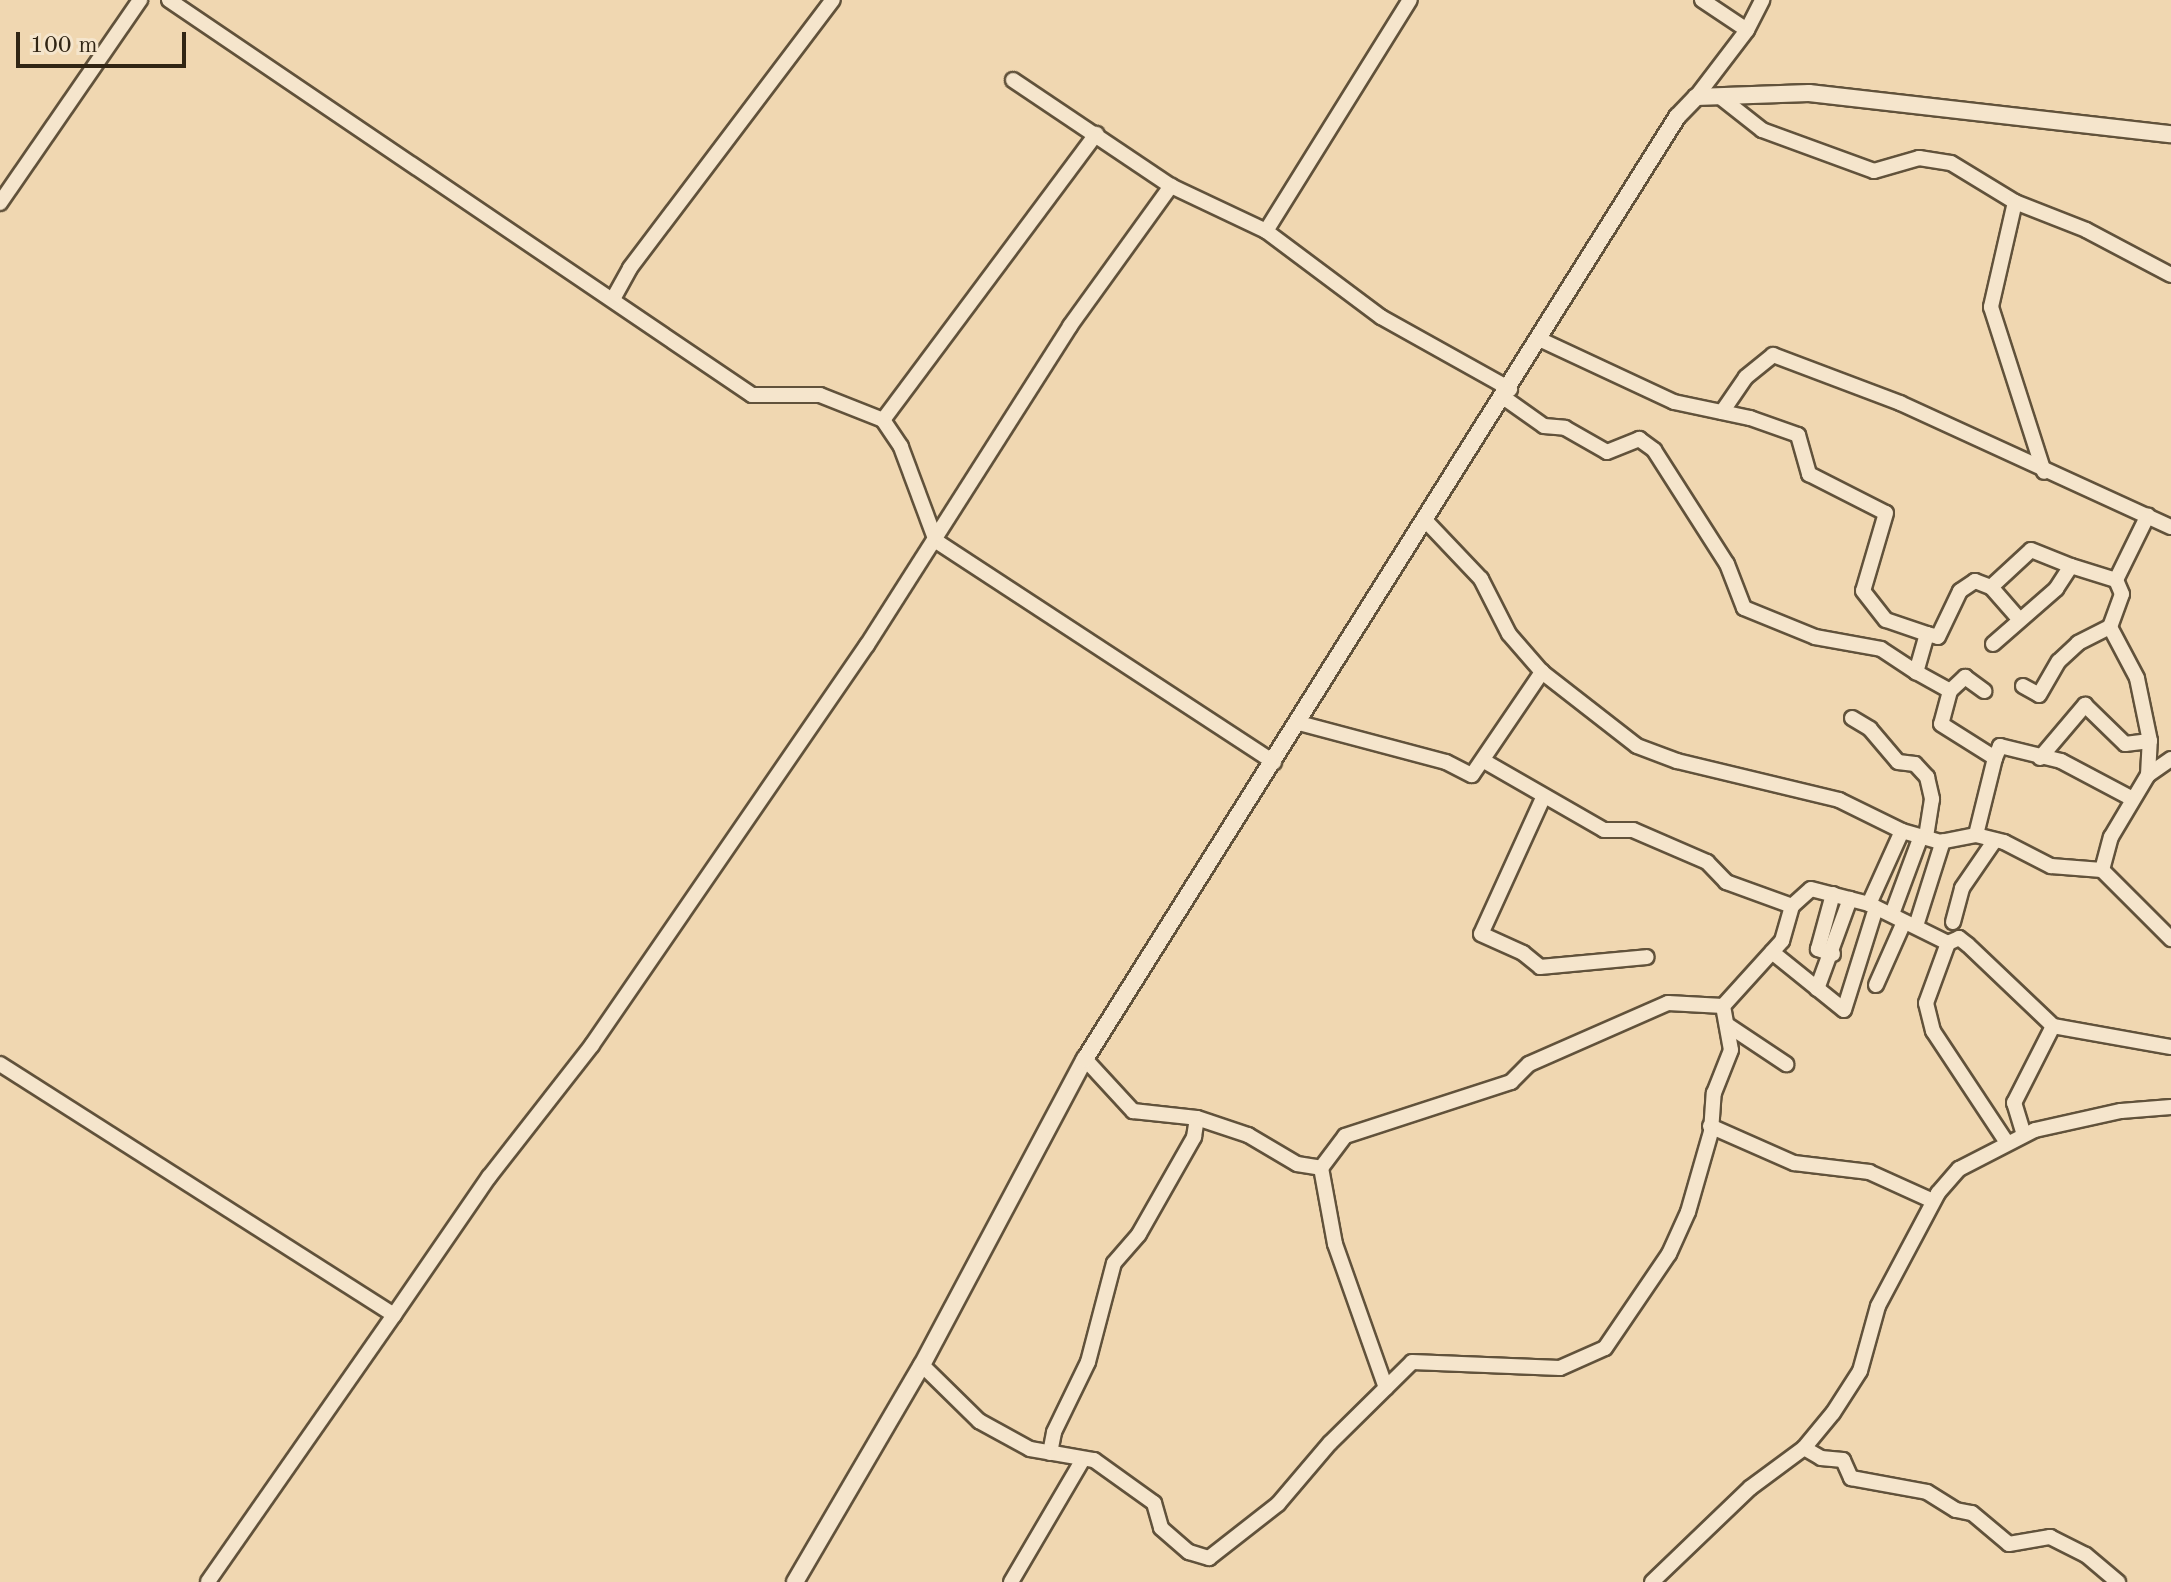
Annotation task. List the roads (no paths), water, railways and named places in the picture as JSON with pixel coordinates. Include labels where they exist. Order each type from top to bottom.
[{"type":"street","points":[[0,203],[140,0]]},
{"type":"street","points":[[169,0],[752,395],[820,395],[883,420],[901,447],[936,541],[1274,762]]},
{"type":"street","points":[[613,299],[630,268],[833,0]]},
{"type":"street","points":[[1266,231],[1410,0]]},
{"type":"street","points":[[1702,0],[1747,30]]},
{"type":"street","points":[[795,1582],[922,1365],[1085,1059],[1507,393],[1677,117],[1747,30],[1762,0]]},
{"type":"street","points":[[1013,80],[1171,186],[1266,231],[1381,317],[1507,393],[1544,426],[1565,428],[1607,452],[1639,439],[1654,450],[1727,564],[1744,608],[1815,637],[1881,649],[1950,691]]},
{"type":"street","points":[[1696,97],[1809,93],[2171,134]]},
{"type":"street","points":[[1719,96],[1762,130],[1874,171],[1919,158],[1951,163],[2015,202],[2086,230],[2171,275]]},
{"type":"street","points":[[883,420],[1096,134]]},
{"type":"street","points":[[208,1582],[489,1177],[592,1045],[936,541],[946,515],[1070,326],[1171,186]]},
{"type":"street","points":[[2015,202],[1991,307],[2044,472]]},
{"type":"street","points":[[1539,339],[1674,402],[1722,412],[1798,435],[1809,474],[1886,513],[1863,591],[1886,620],[1938,637],[1960,591],[1975,581],[1991,587],[2019,619]]},
{"type":"street","points":[[1722,412],[1746,377],[1773,355],[1900,403],[2044,472],[2171,527]]},
{"type":"street","points":[[2023,686],[2039,695],[2059,661],[2078,643],[2110,627],[2122,594],[2116,580],[2148,515]]},
{"type":"street","points":[[1426,521],[1481,579],[1509,634],[1542,672],[1637,746],[1677,761],[1839,800],[1902,831],[1924,837],[1943,841],[1976,835],[1995,840],[2051,866],[2102,870],[2171,939]]},
{"type":"street","points":[[1991,587],[2031,550],[2116,580]]},
{"type":"street","points":[[1993,644],[2056,589],[2071,566]]},
{"type":"street","points":[[2110,627],[2137,678],[2150,741],[2148,775]]},
{"type":"street","points":[[1916,672],[1927,634]]},
{"type":"street","points":[[1299,723],[1446,762],[1472,775],[1542,672]]},
{"type":"street","points":[[1984,691],[1965,677],[1950,691],[1941,724],[1995,758]]},
{"type":"street","points":[[2040,758],[2085,705],[2125,744],[2150,741]]},
{"type":"street","points":[[1852,718],[1877,735],[1898,762],[1915,764],[1927,777],[1932,799],[1904,921]]},
{"type":"street","points":[[1976,835],[2000,746],[2061,761],[2131,798]]},
{"type":"street","points":[[2102,870],[2111,837],[2131,798],[2148,775],[2171,759]]},
{"type":"street","points":[[1484,761],[1543,798],[1604,830],[1633,830],[1707,862],[1726,882],[1792,906]]},
{"type":"street","points":[[1543,798],[1481,934],[1523,953],[1540,967],[1647,957]]},
{"type":"street","points":[[1772,952],[1844,1010],[1872,906],[1902,831]]},
{"type":"street","points":[[1953,922],[1962,888],[1995,840]]},
{"type":"street","points":[[1876,985],[1943,841]]},
{"type":"street","points":[[1723,1006],[1772,952],[1789,925],[1792,906],[1811,889],[1872,906],[1948,943]]},
{"type":"street","points":[[1833,894],[1818,949],[1833,954]]},
{"type":"street","points":[[1817,989],[1833,954],[1850,899]]},
{"type":"street","points":[[2007,1143],[1933,1031],[1926,1003],[1948,943],[1959,938],[1968,945],[2053,1026],[2171,1047]]},
{"type":"street","points":[[1386,1388],[1335,1244],[1321,1168],[1345,1136],[1511,1082],[1529,1064],[1668,1003],[1723,1006]]},
{"type":"street","points":[[922,1365],[979,1421],[1030,1449],[1082,1461],[1094,1460],[1154,1503],[1161,1528],[1189,1552],[1209,1558],[1278,1504],[1330,1443],[1412,1362],[1560,1368],[1605,1348],[1669,1254],[1688,1212],[1710,1126],[1714,1093],[1731,1050],[1723,1006]]},
{"type":"street","points":[[1729,1026],[1786,1064]]},
{"type":"street","points":[[2024,1135],[2014,1103],[2053,1026]]},
{"type":"street","points":[[1085,1059],[1133,1111],[1197,1118],[1248,1135],[1297,1164],[1321,1168]]},
{"type":"street","points":[[0,1064],[394,1315]]},
{"type":"street","points":[[1652,1582],[1750,1488],[1804,1448],[1860,1371],[1878,1306],[1933,1201],[1959,1169],[2024,1135],[2076,1119],[2171,1107]]},
{"type":"street","points":[[1050,1453],[1054,1432],[1088,1362],[1114,1263],[1139,1234],[1194,1137],[1197,1118]]},
{"type":"street","points":[[1710,1126],[1794,1163],[1869,1172],[1933,1201]]},
{"type":"street","points":[[1804,1448],[1821,1458],[1843,1460],[1851,1478],[1927,1492],[1956,1510],[1972,1513],[2009,1544],[2050,1537],[2086,1555],[2118,1582]]},
{"type":"street","points":[[1011,1582],[1082,1461]]}]
